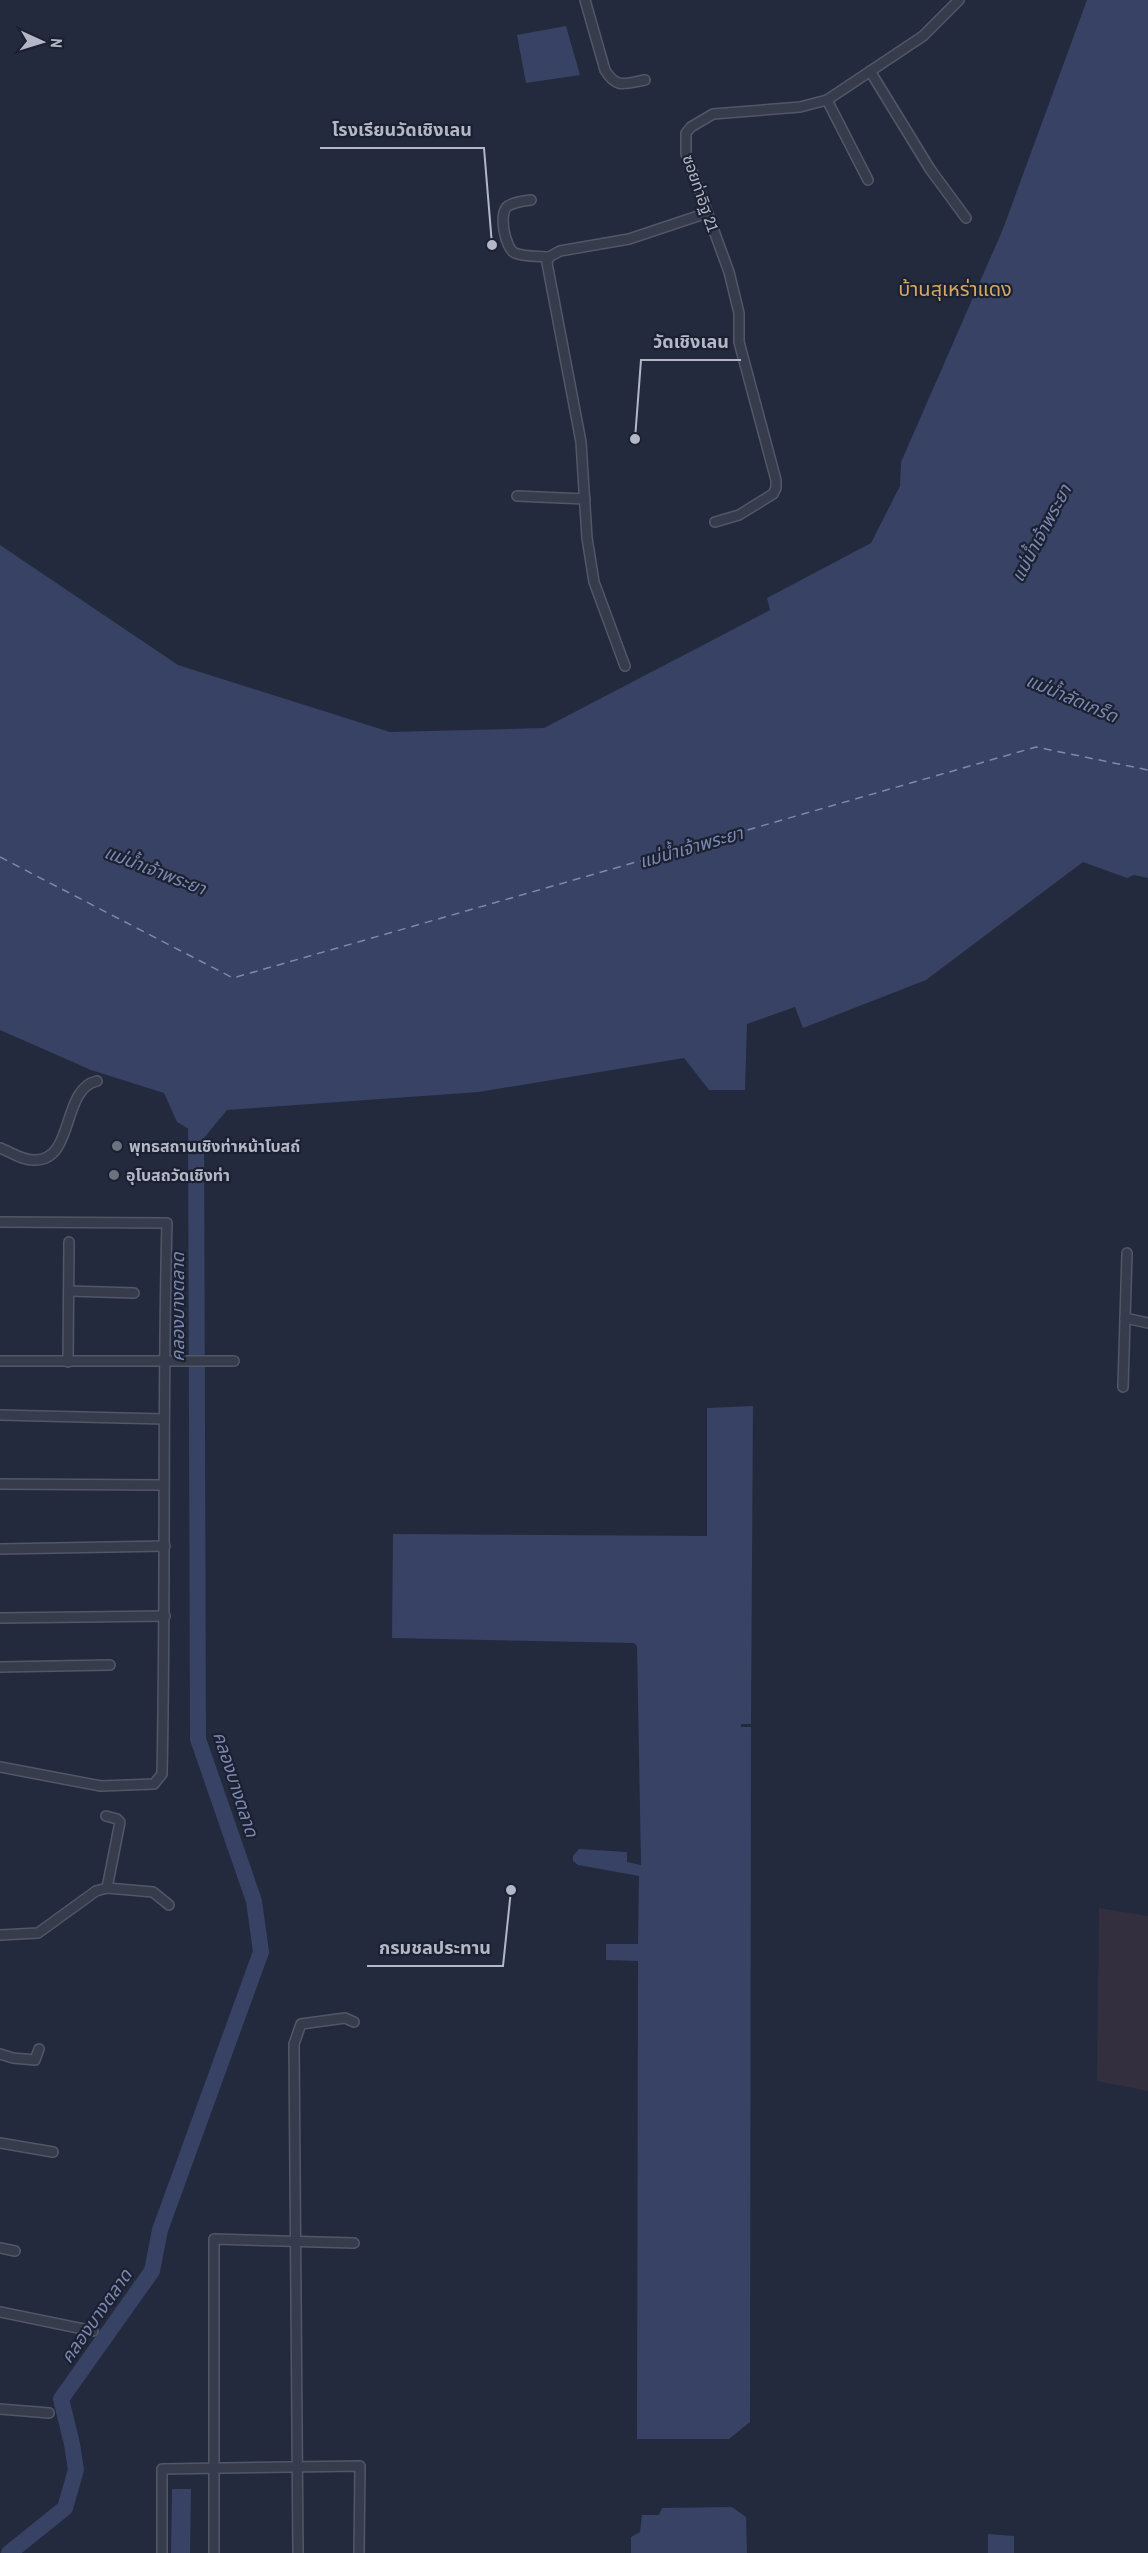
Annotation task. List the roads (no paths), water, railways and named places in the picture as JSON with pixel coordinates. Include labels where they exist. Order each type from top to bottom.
[{"type":"street","points":[[585,0],[605,70],[610,79],[621,84],[645,80]]},
{"type":"street","name":"ซอยท่าอิฐ 21","points":[[715,522],[739,515],[773,494],[776,480],[739,342],[738,304],[726,262],[686,154],[685,140],[691,127],[713,114],[800,107],[826,100],[923,36],[959,0]]},
{"type":"street","points":[[870,71],[930,169],[966,218]]},
{"type":"street","points":[[826,100],[868,180]]},
{"type":"street","points":[[531,200],[509,205],[505,209],[503,222],[510,248],[515,253],[549,257],[560,251],[629,240],[707,213]]},
{"type":"street","points":[[549,257],[547,273],[581,442],[587,538],[594,582],[625,666]]},
{"type":"street","points":[[517,496],[585,499]]},
{"type":"street","points":[[0,1148],[37,1161],[48,1157],[58,1147],[78,1094],[89,1083],[97,1081]]},
{"type":"street","points":[[0,1222],[167,1223],[163,1361],[165,1616],[162,1774],[154,1784],[101,1786],[0,1767]]},
{"type":"street","points":[[68,1362],[69,1242]]},
{"type":"street","points":[[1123,1387],[1127,1253]]},
{"type":"street","points":[[69,1291],[134,1293]]},
{"type":"street","points":[[1125,1318],[1148,1323]]},
{"type":"street","points":[[0,1361],[234,1361]]},
{"type":"street","points":[[0,1415],[164,1419]]},
{"type":"street","points":[[0,1484],[164,1485]]},
{"type":"street","points":[[0,1549],[165,1546]]},
{"type":"street","points":[[0,1618],[165,1616]]},
{"type":"street","points":[[0,1667],[110,1665]]},
{"type":"street","points":[[106,1816],[120,1822],[107,1888]]},
{"type":"street","points":[[0,1935],[38,1932],[96,1891],[107,1888],[153,1892],[169,1905]]},
{"type":"street","points":[[298,2553],[294,2044],[301,2024],[345,2018],[354,2022]]},
{"type":"street","points":[[0,2054],[35,2060],[39,2049]]},
{"type":"street","points":[[0,2143],[53,2152]]},
{"type":"street","points":[[214,2553],[214,2239],[354,2243]]},
{"type":"street","points":[[0,2248],[15,2251]]},
{"type":"street","points":[[0,2312],[93,2331]]},
{"type":"street","points":[[0,2409],[49,2413]]},
{"type":"street","points":[[162,2553],[162,2469],[360,2466],[359,2553]]},
{"type":"water","points":[[1087,0],[1148,0],[1148,878],[1134,875],[1127,878],[1083,862],[926,980],[803,1028],[795,1007],[747,1024],[745,1090],[709,1090],[684,1058],[479,1092],[227,1110],[204,1138],[177,1122],[164,1093],[91,1070],[0,1030],[0,545],[178,665],[390,732],[544,728],[770,610],[767,598],[871,543],[900,486],[901,462],[1003,229]]},
{"type":"water","points":[[566,26],[580,75],[526,83],[517,35]]},
{"type":"water","points":[[753,1406],[751,1724],[741,1724],[741,1727],[751,1727],[750,2422],[729,2439],[637,2439],[638,1961],[606,1960],[606,1944],[638,1944],[639,1876],[578,1865],[573,1861],[573,1856],[579,1849],[627,1852],[627,1862],[641,1865],[637,1646],[634,1643],[392,1638],[393,1534],[707,1536],[707,1408]]},
{"type":"water","points":[[172,2489],[191,2489],[190,2553],[171,2553]]},
{"type":"water","points":[[732,2507],[746,2517],[747,2553],[631,2553],[631,2537],[640,2532],[642,2515],[659,2515],[662,2508]]},
{"type":"water","points":[[988,2534],[1014,2536],[1014,2553],[988,2553]]},
{"type":"waterway","name":"คลองบางตลาด","points":[[9,2553],[65,2508],[76,2470],[61,2399],[152,2271],[160,2230],[261,1952],[254,1901],[198,1739],[196,1111]]},
{"type":"place","name":"โรงเรียนวัดเชิงเลน","points":[[492,245]]},
{"type":"place","name":"วัดเชิงเลน","points":[[635,439]]},
{"type":"place","name":"พุทธสถานเชิงท่าหน้าโบสถ์","points":[[117,1146]]},
{"type":"place","name":"อุโบสถวัดเชิงท่า","points":[[114,1175]]},
{"type":"place","name":"กรมชลประทาน","points":[[511,1890]]},
{"type":"district","name":"บ้านสุเหร่าแดง","points":[[955,288]]},
{"type":"water label","name":"แม่น้ำเจ้าพระยา","points":[[1041,533]]},
{"type":"water label","name":"แม่น้ำลัดเกร็ด","points":[[1072,698]]},
{"type":"water label","name":"แม่น้ำเจ้าพระยา","points":[[691,847]]},
{"type":"water label","name":"แม่น้ำเจ้าพระยา","points":[[155,870]]}]
